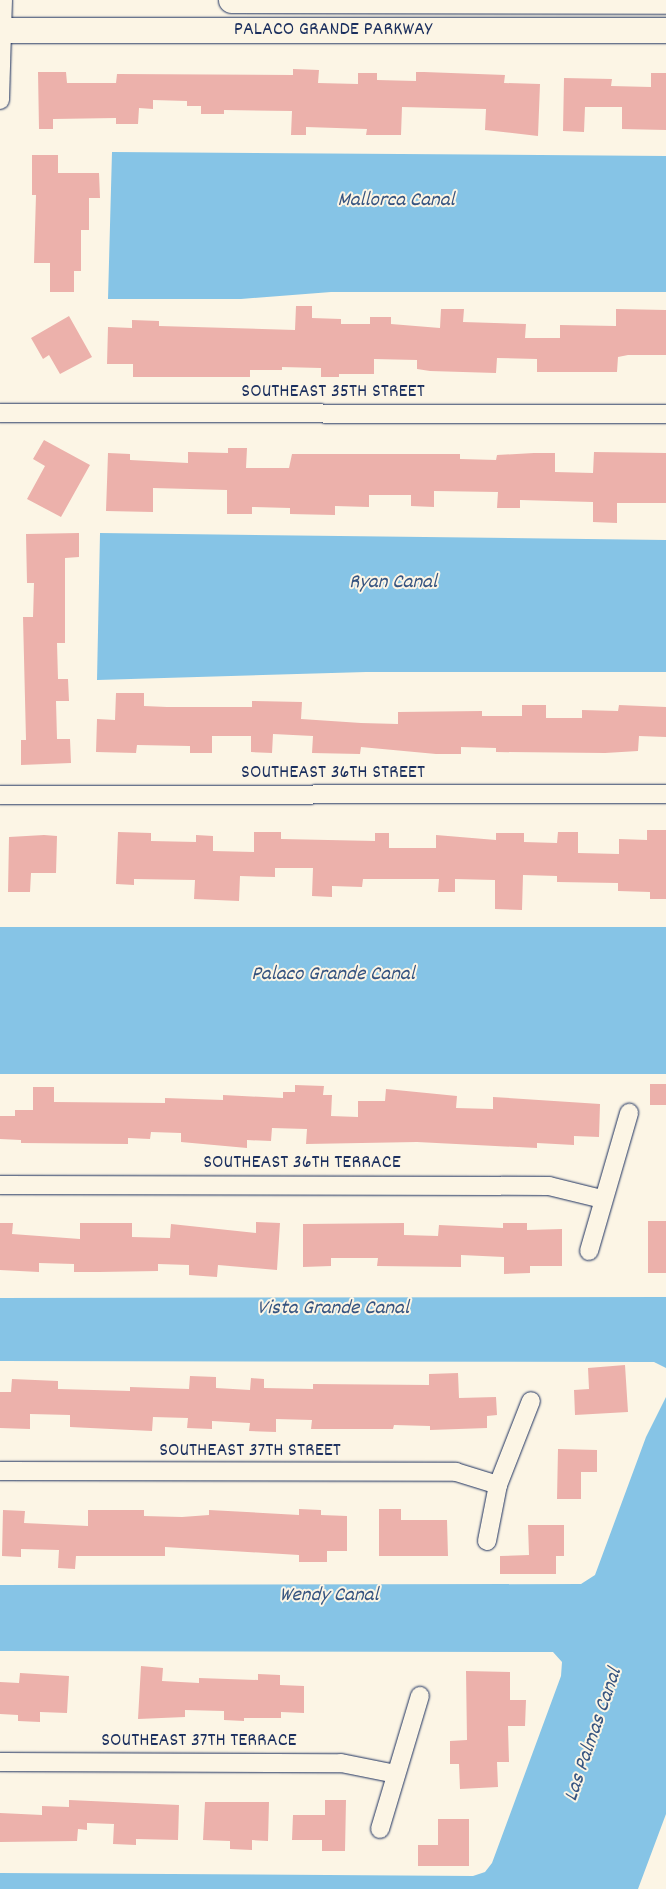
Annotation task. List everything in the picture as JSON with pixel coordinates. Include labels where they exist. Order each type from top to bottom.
[{"type":"street","points":[[0,100],[3,0]]},
{"type":"street","name":"PALACO GRANDE PARKWAY","points":[[231,0],[666,1]]},
{"type":"street","name":"PALACO GRANDE PARKWAY","points":[[1,30],[666,30]]},
{"type":"street","name":"SOUTHEAST 35TH STREET","points":[[0,413],[666,414]]},
{"type":"street","name":"SOUTHEAST 36TH STREET","points":[[0,795],[666,794]]},
{"type":"street","points":[[589,1251],[602,1199],[629,1113]]},
{"type":"street","name":"SOUTHEAST 36TH TERRACE","points":[[0,1185],[549,1186],[602,1199]]},
{"type":"street","points":[[487,1540],[498,1485],[531,1401]]},
{"type":"street","name":"SOUTHEAST 37TH STREET","points":[[0,1471],[456,1472],[498,1485]]},
{"type":"street","points":[[380,1829],[420,1696]]},
{"type":"street","name":"SOUTHEAST 37TH TERRACE","points":[[0,1762],[341,1762],[396,1774]]},
{"type":"water","name":"Mallorca Canal","points":[[112,152],[666,156],[666,292],[331,292],[241,299],[108,299]]},
{"type":"water","name":"Ryan Canal","points":[[100,533],[666,540],[666,672],[366,672],[97,680]]},
{"type":"water","name":"Palaco Grande Canal","points":[[0,927],[666,927],[666,1074],[0,1074]]},
{"type":"water","name":"Vista Grande Canal","points":[[666,1297],[666,1368],[654,1362],[0,1361],[0,1298]]},
{"type":"water","points":[[666,1397],[666,1814],[638,1889],[0,1889],[0,1873],[473,1876],[485,1872],[492,1863],[561,1676],[562,1662],[553,1652],[0,1651],[0,1585],[581,1584],[595,1575],[646,1437]]},
{"type":"building","points":[[293,69],[319,70],[318,83],[358,84],[358,73],[377,73],[377,80],[416,81],[416,72],[424,72],[505,75],[504,83],[540,84],[538,136],[485,130],[486,109],[402,107],[401,135],[366,135],[367,129],[306,127],[306,135],[291,135],[292,111],[224,110],[224,114],[201,114],[201,106],[187,106],[187,101],[153,100],[153,109],[139,108],[138,124],[116,124],[116,118],[53,119],[53,129],[39,129],[38,72],[66,72],[67,83],[116,83],[117,74],[293,75]]},
{"type":"building","points":[[651,73],[666,73],[666,130],[622,129],[622,107],[585,107],[584,132],[563,131],[564,78],[612,79],[611,86],[651,87]]},
{"type":"building","points":[[32,155],[58,155],[58,173],[99,173],[100,198],[89,198],[89,230],[81,230],[81,271],[74,271],[74,292],[50,292],[50,263],[34,263],[36,195],[32,195]]},
{"type":"building","points":[[296,306],[312,306],[312,318],[341,319],[341,324],[370,324],[370,317],[391,317],[391,324],[440,328],[441,309],[464,309],[463,322],[526,324],[525,338],[560,338],[560,325],[616,326],[616,309],[666,310],[666,355],[628,355],[618,357],[617,372],[537,372],[537,359],[497,358],[496,373],[430,371],[417,369],[417,360],[374,359],[374,374],[339,374],[339,377],[321,377],[321,368],[282,367],[282,370],[250,370],[250,377],[133,377],[133,364],[107,364],[108,327],[132,328],[132,320],[159,321],[159,326],[295,330]]},
{"type":"building","points":[[69,316],[92,357],[60,374],[49,355],[43,359],[31,338]]},
{"type":"building","points":[[44,440],[90,465],[61,517],[27,499],[45,466],[33,459]]},
{"type":"building","points":[[228,448],[247,448],[246,468],[289,468],[292,454],[460,454],[460,459],[496,460],[497,455],[555,453],[555,472],[593,473],[594,452],[666,453],[666,503],[617,503],[617,523],[593,522],[593,502],[520,500],[520,508],[497,508],[498,492],[434,491],[434,507],[411,506],[411,495],[369,495],[369,507],[335,506],[335,515],[290,514],[290,508],[252,507],[252,514],[227,514],[227,490],[153,488],[153,512],[106,511],[108,453],[130,454],[130,460],[188,463],[188,452],[228,453]]},
{"type":"building","points":[[79,533],[79,557],[65,558],[65,643],[57,643],[58,679],[68,679],[69,701],[56,701],[57,739],[70,739],[71,763],[21,765],[21,740],[26,740],[23,617],[33,617],[34,583],[27,583],[26,534]]},
{"type":"building","points":[[116,693],[144,693],[144,706],[252,707],[252,701],[302,702],[301,719],[398,724],[398,712],[482,711],[482,716],[522,716],[522,705],[546,705],[546,718],[582,718],[582,710],[618,711],[619,705],[666,707],[666,737],[639,736],[638,751],[605,753],[496,752],[496,748],[461,747],[461,754],[436,754],[361,747],[360,754],[312,753],[313,736],[273,734],[272,753],[251,752],[251,736],[212,736],[212,753],[190,753],[190,746],[137,745],[136,753],[96,752],[97,719],[115,720]]},
{"type":"building","points":[[647,830],[666,830],[666,899],[650,899],[650,892],[618,891],[618,883],[557,882],[557,876],[523,875],[522,910],[495,909],[495,880],[455,879],[455,892],[438,892],[439,879],[363,879],[362,887],[332,886],[332,897],[312,896],[313,868],[275,868],[275,877],[240,876],[239,901],[194,899],[195,880],[134,879],[134,885],[116,884],[118,832],[151,833],[151,841],[196,842],[196,835],[213,836],[213,851],[254,852],[254,832],[281,832],[281,839],[375,841],[375,833],[389,833],[389,848],[436,848],[436,835],[496,840],[496,833],[524,833],[524,842],[557,843],[558,832],[578,832],[578,853],[619,854],[619,839],[647,840]]},
{"type":"building","points":[[57,836],[56,873],[31,873],[30,892],[8,892],[9,837]]},
{"type":"building","points":[[650,1084],[666,1084],[666,1105],[650,1105]]},
{"type":"building","points":[[295,1085],[324,1086],[323,1095],[332,1095],[331,1116],[358,1117],[358,1101],[385,1101],[386,1089],[457,1096],[456,1108],[493,1109],[493,1097],[600,1104],[599,1137],[574,1136],[574,1145],[537,1143],[537,1148],[417,1142],[306,1144],[307,1129],[272,1128],[271,1141],[247,1140],[247,1148],[181,1142],[181,1133],[151,1132],[150,1139],[128,1138],[128,1144],[21,1143],[21,1140],[0,1139],[0,1116],[15,1116],[15,1110],[33,1110],[33,1087],[54,1087],[54,1102],[165,1103],[165,1098],[223,1100],[223,1095],[283,1098],[283,1092],[295,1092]]},
{"type":"building","points":[[648,1221],[666,1221],[666,1273],[648,1273]]},
{"type":"building","points":[[256,1222],[280,1223],[277,1270],[218,1265],[217,1277],[189,1275],[189,1265],[158,1264],[158,1271],[74,1272],[74,1264],[39,1263],[39,1272],[0,1270],[0,1223],[13,1223],[12,1234],[80,1239],[80,1223],[132,1223],[132,1237],[170,1238],[171,1224],[256,1233]]},
{"type":"building","points":[[404,1223],[404,1235],[438,1236],[439,1225],[503,1228],[503,1223],[527,1223],[527,1230],[562,1229],[562,1266],[530,1266],[530,1273],[504,1274],[504,1257],[461,1255],[461,1267],[377,1266],[378,1258],[331,1258],[331,1266],[303,1267],[303,1224]]},
{"type":"building","points":[[625,1365],[628,1412],[575,1415],[574,1390],[589,1389],[588,1368]]},
{"type":"building","points":[[458,1373],[459,1398],[496,1397],[497,1415],[487,1416],[487,1428],[430,1430],[430,1426],[394,1425],[393,1429],[311,1429],[312,1420],[276,1419],[276,1432],[249,1431],[250,1423],[212,1421],[212,1429],[187,1428],[188,1418],[153,1417],[152,1431],[70,1427],[70,1415],[30,1414],[30,1429],[0,1428],[0,1392],[11,1392],[12,1379],[58,1381],[58,1389],[130,1391],[130,1387],[189,1389],[190,1376],[216,1377],[216,1388],[250,1390],[251,1378],[264,1379],[264,1388],[313,1389],[313,1384],[429,1385],[429,1374]]},
{"type":"building","points":[[558,1449],[597,1450],[597,1472],[581,1472],[581,1499],[557,1499]]},
{"type":"building","points":[[299,1509],[321,1510],[321,1515],[347,1516],[347,1551],[327,1551],[327,1562],[299,1562],[299,1555],[165,1547],[165,1556],[76,1556],[75,1569],[58,1568],[59,1550],[21,1549],[21,1557],[2,1556],[3,1510],[25,1511],[24,1523],[88,1526],[88,1510],[144,1510],[144,1516],[182,1517],[209,1515],[209,1510],[299,1515]]},
{"type":"building","points":[[379,1509],[401,1509],[401,1520],[447,1520],[448,1556],[379,1556]]},
{"type":"building","points":[[528,1525],[564,1525],[564,1556],[556,1556],[556,1574],[500,1574],[500,1556],[529,1555]]},
{"type":"building","points":[[141,1666],[163,1668],[162,1681],[199,1683],[199,1678],[258,1680],[258,1674],[280,1675],[280,1685],[304,1686],[304,1713],[281,1712],[281,1718],[244,1718],[244,1721],[224,1720],[224,1711],[185,1710],[185,1717],[138,1719]]},
{"type":"building","points":[[466,1671],[510,1672],[510,1700],[526,1700],[525,1726],[508,1726],[509,1762],[497,1762],[498,1787],[460,1789],[459,1764],[450,1764],[450,1741],[467,1740]]},
{"type":"building","points":[[20,1673],[69,1676],[67,1713],[40,1712],[40,1722],[18,1721],[18,1715],[0,1714],[0,1682],[19,1683]]},
{"type":"building","points":[[69,1800],[179,1805],[178,1840],[136,1839],[136,1845],[113,1844],[114,1824],[87,1823],[87,1830],[78,1829],[77,1841],[0,1842],[0,1813],[42,1815],[42,1806],[69,1807]]},
{"type":"building","points":[[325,1800],[346,1800],[345,1851],[322,1851],[322,1840],[292,1840],[293,1815],[325,1815]]},
{"type":"building","points":[[205,1802],[269,1802],[268,1841],[252,1840],[252,1850],[230,1849],[230,1841],[203,1840]]},
{"type":"building","points":[[438,1819],[469,1819],[469,1866],[418,1866],[418,1845],[438,1845]]},
{"type":"water label","name":"Wendy Canal","points":[[329,1596]]},
{"type":"water label","name":"Las Palmas Canal","points":[[594,1735]]}]
